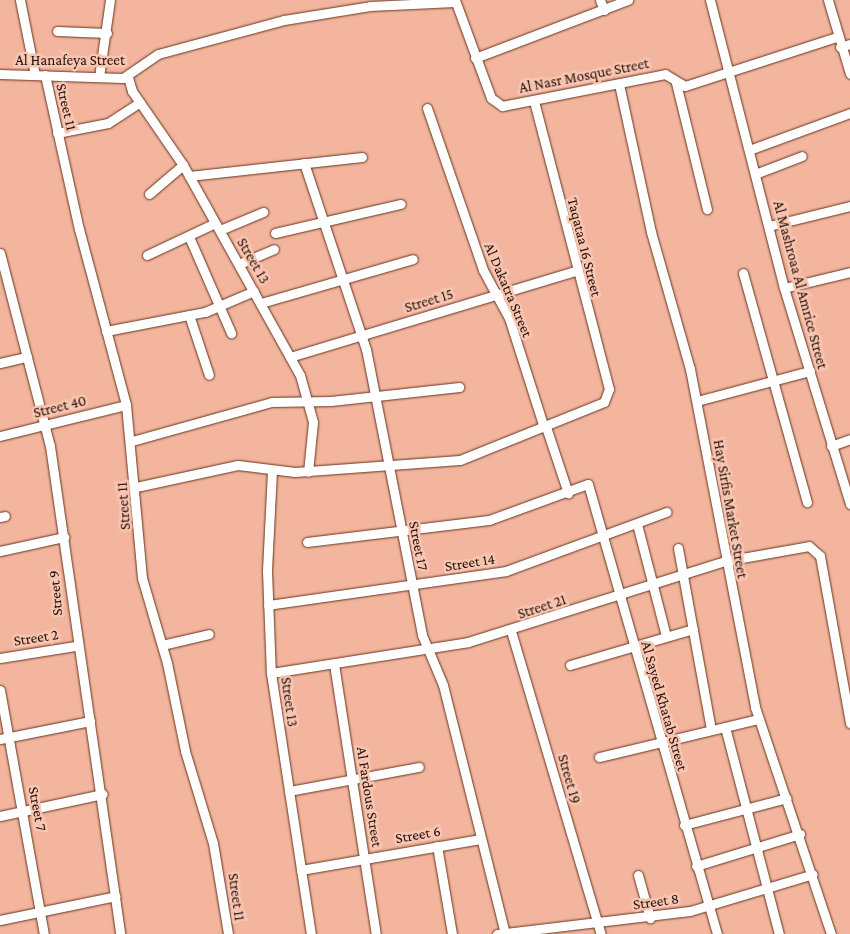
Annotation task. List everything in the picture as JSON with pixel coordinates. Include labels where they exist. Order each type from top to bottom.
[{"type":"street","points":[[20,0],[35,75]]},
{"type":"street","points":[[99,77],[107,33],[110,0]]},
{"type":"street","points":[[600,0],[604,10]]},
{"type":"street","points":[[475,58],[628,0]]},
{"type":"street","name":"Al Mashroaa Al Amrice Street","points":[[710,0],[784,288],[850,504]]},
{"type":"street","points":[[828,0],[837,37],[850,74]]},
{"type":"street","name":"Al Hanafeya Street","points":[[0,74],[128,77],[158,54],[284,20],[370,6],[455,1]]},
{"type":"street","name":"Al Nasr Mosque Street","points":[[455,1],[475,58],[496,104],[534,101],[667,74],[676,83],[685,86],[837,37]]},
{"type":"street","points":[[56,31],[107,33]]},
{"type":"street","points":[[840,47],[850,44]]},
{"type":"street","name":"Street 11","points":[[45,75],[106,331],[126,405],[132,442],[142,578],[162,646],[185,751],[213,843],[228,934]]},
{"type":"street","name":"Street 13","points":[[128,77],[140,102],[183,165],[290,357],[310,401],[308,472]]},
{"type":"street","points":[[676,83],[706,210]]},
{"type":"street","name":"Hay Sirfis Market Street","points":[[619,84],[652,232],[697,401],[725,561],[759,719],[800,834],[830,934]]},
{"type":"street","name":"Taqataa 16 Street","points":[[534,101],[575,272],[609,389],[607,398],[545,427]]},
{"type":"street","points":[[58,133],[108,123],[140,102]]},
{"type":"street","name":"Al Dakatra Street","points":[[427,108],[478,257],[497,295],[568,493]]},
{"type":"street","points":[[749,150],[850,113]]},
{"type":"street","points":[[755,174],[802,156]]},
{"type":"street","points":[[189,176],[362,157]]},
{"type":"street","name":"Street 17","points":[[304,163],[363,335],[412,585],[428,650],[443,685],[502,934]]},
{"type":"street","points":[[149,194],[183,165]]},
{"type":"street","points":[[275,233],[401,204]]},
{"type":"street","points":[[769,226],[850,206]]},
{"type":"street","points":[[148,255],[218,227],[263,212]]},
{"type":"street","points":[[190,238],[222,307],[231,333]]},
{"type":"street","points":[[239,264],[274,249]]},
{"type":"street","name":"Street 9","points":[[0,253],[2,273],[46,424],[64,537],[75,646],[103,794],[120,934]]},
{"type":"street","points":[[261,303],[413,259]]},
{"type":"street","name":"Street 15","points":[[290,357],[575,272]]},
{"type":"street","points":[[784,288],[850,272]]},
{"type":"street","points":[[743,273],[771,382],[807,502]]},
{"type":"street","points":[[106,331],[222,307],[254,291]]},
{"type":"street","points":[[189,315],[210,375]]},
{"type":"street","points":[[0,363],[27,357]]},
{"type":"street","points":[[697,401],[810,371]]},
{"type":"street","points":[[132,442],[272,402],[310,401],[459,387]]},
{"type":"street","name":"Street 40","points":[[0,436],[126,405]]},
{"type":"street","points":[[136,487],[238,464],[272,471],[308,472],[472,457],[545,427]]},
{"type":"street","points":[[831,446],[850,439]]},
{"type":"street","name":"Street 13","points":[[272,471],[268,605],[271,673],[311,934]]},
{"type":"street","name":"Al Sayed Khatab Street","points":[[568,493],[588,484],[659,742],[717,934]]},
{"type":"street","points":[[307,542],[489,520],[568,493]]},
{"type":"street","name":"Street 14","points":[[268,605],[506,571],[666,512]]},
{"type":"street","points":[[637,524],[666,636]]},
{"type":"street","points":[[0,551],[64,537]]},
{"type":"street","points":[[678,548],[711,730]]},
{"type":"street","name":"Street 21","points":[[271,673],[428,650],[511,631],[725,561],[815,548],[848,701]]},
{"type":"street","points":[[570,664],[693,629]]},
{"type":"street","name":"Street 19","points":[[511,631],[601,934]]},
{"type":"street","points":[[162,646],[209,634]]},
{"type":"street","name":"Street 2","points":[[0,658],[75,646]]},
{"type":"street","name":"Al Fardous Street","points":[[334,664],[376,934]]},
{"type":"street","name":"Street 7","points":[[0,690],[4,738],[23,811],[42,912],[44,934]]},
{"type":"street","points":[[848,701],[850,724]]},
{"type":"street","points":[[599,757],[759,719]]},
{"type":"street","points":[[4,738],[90,721]]},
{"type":"street","points":[[725,727],[779,934]]},
{"type":"street","points":[[288,791],[419,767]]},
{"type":"street","points":[[0,816],[103,794]]},
{"type":"street","points":[[684,825],[787,798]]},
{"type":"street","points":[[696,866],[800,834]]},
{"type":"street","name":"Street 6","points":[[301,870],[480,839]]},
{"type":"street","points":[[437,846],[452,934]]},
{"type":"street","name":"Street 8","points":[[502,934],[650,918],[709,907],[813,874]]},
{"type":"street","points":[[638,875],[650,918]]},
{"type":"street","points":[[0,920],[116,896]]}]
